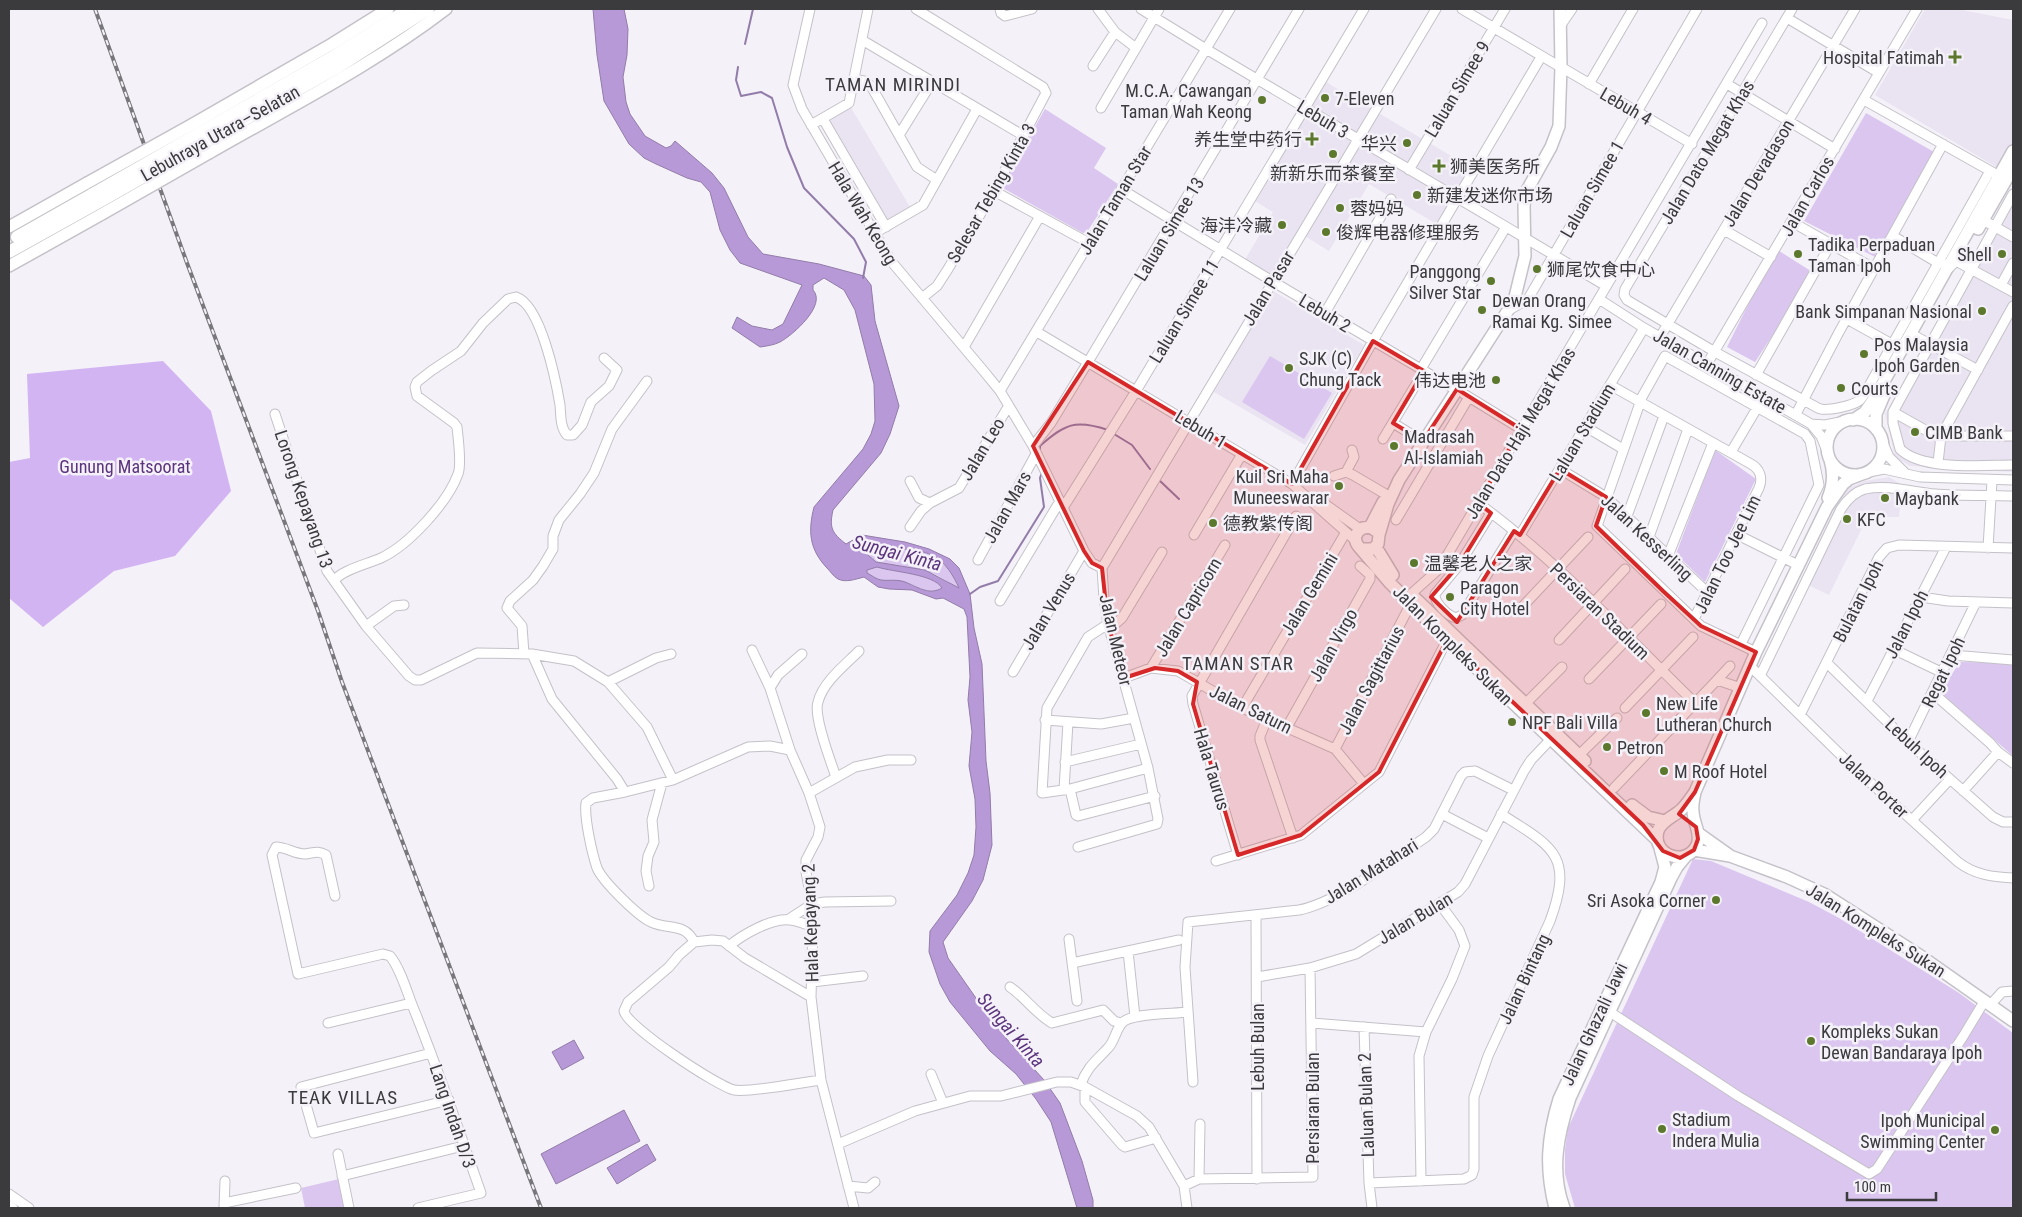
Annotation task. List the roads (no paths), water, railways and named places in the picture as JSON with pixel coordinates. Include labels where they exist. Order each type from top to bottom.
[{"type":"highway","name":"Lebuhraya Utara–Selatan","points":[[200,139],[409,9]]},
{"type":"highway","name":"Lebuhraya Utara–Selatan","points":[[9,242],[95,198],[200,139],[338,67],[428,9]]},
{"type":"highway","name":"Lebuhraya Utara–Selatan","points":[[9,252],[95,198]]},
{"type":"main road","points":[[200,139],[332,44],[388,9]]},
{"type":"main road","points":[[9,266],[95,198],[200,139],[361,66],[425,25],[446,9]]},
{"type":"main road","points":[[1371,535],[1356,534],[1359,545],[1369,551],[1371,535],[1387,495],[1419,439],[1509,310],[1518,286],[1523,264],[1517,204],[1520,189],[1550,142],[1555,127],[1561,25],[1558,9]]},
{"type":"main road","points":[[1558,9],[1559,66]]},
{"type":"main road","points":[[1827,507],[1832,488],[1832,468],[1828,454],[1828,442],[1831,433],[1838,426],[1865,412],[1869,406],[1897,347],[1949,265],[1984,202],[1995,173],[2013,151]]},
{"type":"main road","points":[[1695,792],[1693,814],[1698,839],[1690,853],[1674,857],[1663,851],[1658,843],[1658,831],[1668,819],[1682,810],[1695,792],[1756,652],[1827,507],[1843,484],[1849,479],[1865,473],[1880,460],[1882,443],[1876,429],[1876,414],[1880,402],[1918,338],[1949,265],[1983,220],[2013,167]]},
{"type":"main road","points":[[9,227],[95,198]]},
{"type":"main road","points":[[1371,535],[1399,480],[1509,300],[1521,236]]},
{"type":"main road","points":[[1849,420],[1862,420],[1876,429]]},
{"type":"main road","points":[[1828,454],[1839,470],[1846,474],[1865,473]]},
{"type":"main road","name":"Jalan Kompleks Sukan","points":[[1371,535],[1386,566],[1411,594],[1579,755],[1643,814],[1668,819]]},
{"type":"main road","name":"Jalan Kompleks Sukan","points":[[1359,545],[1389,582],[1447,640],[1658,843]]},
{"type":"main road","points":[[1668,819],[1685,818],[1697,830]]},
{"type":"main road","name":"Jalan Kompleks Sukan","points":[[1697,830],[1730,856]]},
{"type":"main road","name":"Jalan Ghazali Jawi","points":[[1556,1208],[1548,1178],[1547,1156],[1554,1115],[1559,1099],[1664,875],[1664,859],[1658,843]]},
{"type":"main road","name":"Jalan Kompleks Sukan","points":[[1690,853],[1730,856],[1787,877],[1824,894],[1922,956],[2013,1021]]},
{"type":"main road","name":"Jalan Ghazali Jawi","points":[[1556,1208],[1555,1170],[1561,1128],[1570,1098],[1671,878],[1677,867],[1690,853]]},
{"type":"main road","points":[[1592,1028],[1596,1027],[1605,1012],[1610,1012],[1608,1004],[1614,987],[1612,985]]},
{"type":"street","name":"Hala Wah Keong","points":[[810,9],[793,85],[796,98],[873,234],[891,261],[1000,392]]},
{"type":"street","points":[[811,125],[849,103],[868,9]]},
{"type":"street","points":[[916,9],[930,12]]},
{"type":"street","points":[[1000,9],[1001,13],[1005,16],[1032,9]]},
{"type":"street","points":[[1098,9],[1114,32],[1136,48]]},
{"type":"street","name":"Lebuh 3","points":[[1141,9],[1606,286]]},
{"type":"street","points":[[1101,108],[1159,9]]},
{"type":"street","name":"Jalan Taman Star","points":[[1000,392],[1230,9]]},
{"type":"street","name":"Laluan Simee 13","points":[[1034,450],[1174,222],[1299,9]]},
{"type":"street","name":"Laluan Simee 11","points":[[1000,601],[1061,504],[1136,391],[1364,9]]},
{"type":"street","name":"Jalan Pasar","points":[[1102,568],[1436,9]]},
{"type":"street","name":"Lebuh 4","points":[[1462,9],[1692,144]]},
{"type":"street","name":"Laluan Simee 9","points":[[1409,170],[1505,9]]},
{"type":"street","points":[[1561,25],[1572,9]]},
{"type":"street","points":[[1589,84],[1633,9]]},
{"type":"street","name":"Laluan Simee 1","points":[[1509,310],[1528,299],[1697,9]]},
{"type":"street","name":"Jalan Dato Megat Khas","points":[[1668,324],[1634,304],[1624,295],[1625,288],[1743,94],[1792,9]]},
{"type":"street","name":"Jalan Devadason","points":[[1660,337],[1855,9]]},
{"type":"street","name":"Jalan Carlos","points":[[1708,364],[1917,9]]},
{"type":"street","name":"Selesar Tebing Kinta 3","points":[[922,298],[937,286],[994,191],[1045,98],[1045,90],[1039,84],[930,12]]},
{"type":"street","points":[[1787,18],[1879,73]]},
{"type":"street","name":"Jalan Dato Haji Megat Khas","points":[[1411,594],[1439,569],[1762,23]]},
{"type":"street","points":[[1093,66],[1114,32]]},
{"type":"street","points":[[862,40],[1024,136]]},
{"type":"street","points":[[1371,535],[1317,498],[1292,484],[1373,341],[1541,57]]},
{"type":"street","points":[[853,79],[864,81],[871,86],[920,170],[937,180]]},
{"type":"street","points":[[899,135],[932,82]]},
{"type":"street","points":[[1726,84],[1835,149]]},
{"type":"street","points":[[1864,100],[1995,173],[2004,175],[2013,167]]},
{"type":"street","points":[[873,234],[922,206],[978,109]]},
{"type":"street","points":[[823,119],[886,227]]},
{"type":"street","points":[[1796,414],[1943,144]]},
{"type":"street","points":[[1949,265],[1995,173]]},
{"type":"street","name":"Lebuh 2","points":[[1121,189],[1521,429]]},
{"type":"street","points":[[994,191],[1089,243]]},
{"type":"street","points":[[2013,194],[1893,412],[1893,423],[1901,450],[1924,462],[2013,465]]},
{"type":"street","points":[[1325,313],[1391,199]]},
{"type":"street","points":[[1984,202],[1980,214],[1983,220],[2013,238]]},
{"type":"street","points":[[964,347],[1040,216]]},
{"type":"street","points":[[1792,222],[1875,269]]},
{"type":"street","points":[[1383,439],[1506,227]]},
{"type":"street","points":[[1724,230],[1771,257]]},
{"type":"street","points":[[1893,236],[1949,265],[1972,270],[2013,292]]},
{"type":"street","points":[[1756,374],[1830,244]]},
{"type":"street","points":[[2001,285],[2011,274],[2013,263]]},
{"type":"street","points":[[334,581],[340,575],[384,556],[405,543],[427,520],[448,492],[460,468],[457,428],[454,423],[417,396],[415,388],[418,382],[428,373],[461,350],[481,326],[508,299],[516,296],[524,301],[547,343],[563,429],[567,435],[573,435],[580,429],[591,402],[609,386],[617,370],[604,358]]},
{"type":"street","name":"Jalan Canning Estate","points":[[1599,299],[1644,328],[1811,424]]},
{"type":"street","points":[[1938,463],[1941,436],[2013,306]]},
{"type":"street","points":[[1847,319],[1897,347]]},
{"type":"street","points":[[1668,324],[1715,352],[1822,410],[1860,400],[1897,347],[1911,337],[1918,338],[1978,370]]},
{"type":"street","name":"Laluan Stadium","points":[[1450,577],[1434,596],[1436,601],[1451,616],[1456,618],[1462,615],[1560,469],[1644,328]]},
{"type":"street","name":"Lebuh 1","points":[[1037,332],[1292,484],[1359,545]]},
{"type":"street","points":[[1672,344],[1640,403],[1597,527],[1694,619]]},
{"type":"street","points":[[1665,356],[1808,437],[1819,479],[1818,487],[1741,644]]},
{"type":"street","points":[[625,792],[617,779],[552,699],[528,654],[522,626],[507,608],[510,601],[533,580],[543,566],[553,549],[553,536],[559,520],[594,473],[612,430],[647,381]]},
{"type":"street","name":"Jalan Too Jee Lim","points":[[1610,385],[1755,466],[1759,472],[1761,480],[1694,619],[1701,626],[1756,652]]},
{"type":"street","points":[[1000,392],[1034,450],[1084,551],[1092,563],[1102,568]]},
{"type":"street","points":[[1396,520],[1469,397]]},
{"type":"street","points":[[1731,452],[1765,397]]},
{"type":"street","name":"Jalan Leo","points":[[930,503],[959,488],[1008,407]]},
{"type":"street","points":[[1893,412],[1933,434],[1941,436],[2013,436]]},
{"type":"street","name":"Lorong Kepayang 13","points":[[275,414],[326,570],[366,626],[409,676],[416,680],[421,680],[477,653],[528,654],[574,661],[608,682],[647,727],[673,780]]},
{"type":"street","points":[[1627,516],[1664,416]]},
{"type":"street","points":[[1811,424],[1825,425],[1849,420]]},
{"type":"street","points":[[1393,423],[1419,439]]},
{"type":"street","points":[[1811,424],[1821,436],[1828,454]]},
{"type":"street","points":[[1586,427],[1623,449]]},
{"type":"street","points":[[1649,537],[1688,429]]},
{"type":"street","points":[[1668,556],[1713,443]]},
{"type":"street","points":[[1882,443],[1889,457],[1907,473]]},
{"type":"street","name":"Jalan Mars","points":[[978,560],[1034,450]]},
{"type":"street","points":[[1334,476],[1346,472],[1354,458],[1352,450]]},
{"type":"street","points":[[1194,535],[1242,454]]},
{"type":"street","points":[[1960,464],[1960,479]]},
{"type":"street","name":"Jalan Kesserling","points":[[1560,469],[1606,497],[1707,592]]},
{"type":"street","points":[[1865,473],[1884,469],[1920,477],[1992,481],[2013,480]]},
{"type":"street","points":[[1346,472],[1387,495]]},
{"type":"street","points":[[910,481],[918,498],[930,503],[921,511],[910,526]]},
{"type":"street","points":[[1988,548],[1992,481]]},
{"type":"street","points":[[1760,676],[1808,581],[1841,509],[1850,498],[1861,491],[1877,488],[1934,494],[2013,496]]},
{"type":"street","name":"Persiaran Stadium","points":[[1478,503],[1517,533],[1558,570],[1695,703]]},
{"type":"street","points":[[1439,569],[1450,577],[1491,513]]},
{"type":"street","points":[[1198,683],[1296,516]]},
{"type":"street","name":"Jalan Gemini","points":[[1242,708],[1346,532]]},
{"type":"street","points":[[1736,534],[1782,558],[1808,581]]},
{"type":"street","points":[[1524,605],[1588,537]]},
{"type":"street","name":"Jalan Capricorn","points":[[1152,668],[1225,545]]},
{"type":"street","name":"Bulatan Ipoh","points":[[1800,716],[1884,550],[1890,546],[1899,545],[2013,548]]},
{"type":"street","name":"Jalan Ipoh","points":[[1867,701],[1946,547]]},
{"type":"street","name":"Jalan Venus","points":[[1013,672],[1084,551]]},
{"type":"street","points":[[1148,768],[1067,789],[1042,793],[1045,720],[1050,702],[1088,637],[1122,618],[1162,552]]},
{"type":"street","name":"Jalan Virgo","points":[[1288,727],[1370,579],[1370,575],[1360,566]]},
{"type":"street","name":"Jalan Meteor","points":[[1078,847],[1156,824],[1158,819],[1148,768],[1109,626],[1104,599],[1102,568]]},
{"type":"street","points":[[1559,640],[1625,569]]},
{"type":"street","points":[[1921,597],[2013,603]]},
{"type":"street","name":"Regat Ipoh","points":[[1908,742],[1952,655],[1976,602]]},
{"type":"street","points":[[1588,679],[1661,604]]},
{"type":"street","points":[[366,626],[394,606],[404,605]]},
{"type":"street","name":"Jalan Sagittarius","points":[[1335,749],[1407,611]]},
{"type":"street","points":[[1625,708],[1693,637]]},
{"type":"street","points":[[1216,862],[1301,835],[1379,772],[1447,640]]},
{"type":"street","points":[[1894,649],[1943,673]]},
{"type":"street","name":"Hala Kepayang 2","points":[[752,650],[770,688],[790,750],[809,793],[820,827],[818,838],[806,860],[813,927],[811,997],[821,1080],[854,1208]]},
{"type":"street","points":[[836,777],[819,721],[817,703],[826,686],[859,651]]},
{"type":"street","points":[[608,682],[656,658],[671,654]]},
{"type":"street","points":[[770,688],[778,675],[802,654]]},
{"type":"street","points":[[1952,655],[2013,660]]},
{"type":"street","name":"Lebuh Ipoh","points":[[1827,663],[1908,742],[1996,820],[2013,822]]},
{"type":"street","points":[[1614,788],[1730,666]]},
{"type":"street","name":"Jalan Porter","points":[[1750,666],[1800,716],[1912,820],[1967,868],[1980,874],[2013,878]]},
{"type":"street","points":[[1526,703],[1562,667]]},
{"type":"street","name":"Jalan Saturn","points":[[1124,678],[1152,668],[1178,671],[1242,708],[1335,749],[1364,784]]},
{"type":"street","points":[[1717,680],[1741,688]]},
{"type":"street","name":"Hala Taurus","points":[[1198,683],[1192,696],[1193,704],[1238,855]]},
{"type":"street","points":[[1933,693],[1998,752],[2013,763]]},
{"type":"street","points":[[1045,720],[1101,724],[1134,718]]},
{"type":"street","points":[[1579,755],[1617,718]]},
{"type":"street","points":[[1268,719],[1260,735],[1260,740],[1293,838]]},
{"type":"street","points":[[1068,722],[1065,762],[1067,789],[1076,815],[1155,796]]},
{"type":"street","name":"Jalan Bulan","points":[[1257,977],[1310,968],[1356,954],[1458,892],[1465,884],[1531,760],[1550,740]]},
{"type":"street","points":[[1065,762],[1141,744]]},
{"type":"street","points":[[694,942],[691,936],[681,928],[658,926],[648,921],[628,904],[603,877],[597,868],[586,803],[593,798],[673,780],[748,747],[770,746],[790,750]]},
{"type":"street","points":[[1963,791],[1998,752]]},
{"type":"street","points":[[809,793],[855,766],[888,760],[911,760]]},
{"type":"street","name":"Jalan Matahari","points":[[1188,1012],[1186,967],[1188,922],[1308,908],[1342,892],[1426,837],[1434,828],[1461,776],[1468,770],[1475,771],[1514,790]]},
{"type":"street","points":[[1912,820],[1950,779]]},
{"type":"street","points":[[649,886],[646,871],[648,856],[654,842],[652,820],[662,783]]},
{"type":"street","points":[[1442,814],[1488,838]]},
{"type":"street","name":"Jalan Bintang","points":[[1421,1181],[1464,1180],[1472,1175],[1474,1169],[1474,1097],[1488,1056],[1556,904],[1561,873],[1559,864],[1547,846],[1538,837],[1501,814]]},
{"type":"street","name":"Lang Indah D/3","points":[[335,896],[326,855],[319,851],[306,854],[286,847],[276,847],[272,855],[298,974],[383,954],[390,956],[394,960],[431,1053],[481,1193],[418,1208]]},
{"type":"street","points":[[729,946],[741,936],[760,926],[789,919],[812,904],[825,902],[891,901]]},
{"type":"street","points":[[1369,1183],[1421,1181],[1419,1056],[1426,1032],[1452,979],[1465,946],[1458,930],[1440,904]]},
{"type":"street","name":"Lebuh Bulan","points":[[1256,915],[1257,1179]]},
{"type":"street","points":[[789,919],[813,927]]},
{"type":"street","points":[[1069,939],[1077,1001]]},
{"type":"street","points":[[1072,963],[1179,940]]},
{"type":"street","points":[[811,997],[745,958],[723,941],[694,942],[679,955],[670,967],[628,1002],[624,1011],[628,1020],[665,1049],[702,1074],[734,1090],[821,1080]]},
{"type":"street","points":[[1128,951],[1135,1018]]},
{"type":"street","name":"Persiaran Bulan","points":[[1184,1186],[1199,1180],[1313,1177],[1310,968]]},
{"type":"street","points":[[812,982],[863,976]]},
{"type":"street","points":[[1010,987],[1022,995],[1034,1011],[1052,1023],[1103,1010],[1114,1021],[1121,1023],[1135,1018],[1188,1012],[1193,1082]]},
{"type":"street","points":[[1610,1012],[1738,1096],[1869,1174],[1877,1169],[1882,1162],[1988,1002],[2002,992],[2013,991]]},
{"type":"street","points":[[328,1023],[411,1003]]},
{"type":"street","points":[[1121,1023],[1110,1047],[1091,1065],[1083,1085],[1085,1102],[1125,1147],[1156,1138]]},
{"type":"street","points":[[1312,1023],[1426,1032]]},
{"type":"street","name":"Laluan Bulan 2","points":[[1364,1027],[1369,1183],[1372,1208]]},
{"type":"street","points":[[431,1053],[301,1087],[314,1133],[449,1100]]},
{"type":"street","points":[[931,1074],[943,1103]]},
{"type":"street","points":[[838,1144],[916,1111],[943,1103],[970,1096],[1012,1094],[1057,1082],[1071,1082],[1083,1085],[1137,1116],[1149,1127],[1184,1186],[1187,1208]]},
{"type":"street","points":[[1199,1180],[1200,1124]]},
{"type":"street","points":[[342,1176],[464,1146]]},
{"type":"street","points":[[338,1154],[350,1208]]},
{"type":"street","points":[[225,1181],[224,1205],[296,1188]]},
{"type":"street","points":[[848,1186],[868,1188],[875,1182]]},
{"type":"street","points":[[9,1194],[29,1208]]},
{"type":"street","points":[[9,1205],[13,1208]]},
{"type":"waterway","points":[[745,44],[753,9]]},
{"type":"waterway","points":[[738,67],[736,80],[741,96],[761,92],[772,98],[787,147],[804,188],[854,239],[866,262],[863,278]]},
{"type":"waterway","points":[[1040,450],[1040,446],[1064,428],[1079,424],[1108,430]]},
{"type":"waterway","points":[[1114,434],[1132,445],[1150,469]]},
{"type":"waterway","points":[[970,594],[980,587],[998,581],[1044,507],[1040,478],[1042,472]]},
{"type":"waterway","points":[[1159,480],[1179,499]]},
{"type":"railway","points":[[95,9],[187,263],[318,611],[342,682],[541,1208]]},
{"type":"place","name":"Hospital Fatimah","points":[[1955,57]]},
{"type":"place","name":"7-Eleven","points":[[1325,98]]},
{"type":"place","name":"M.C.A. Cawangan Taman Wah Keong","points":[[1262,100]]},
{"type":"place","name":"养生堂中药行","points":[[1312,139]]},
{"type":"place","name":"华兴","points":[[1407,143]]},
{"type":"place","name":"新新乐而茶餐室","points":[[1333,154]]},
{"type":"place","name":"狮美医务所","points":[[1439,166]]},
{"type":"place","name":"新建发迷你市场","points":[[1417,195]]},
{"type":"place","name":"蓉妈妈","points":[[1340,208]]},
{"type":"place","name":"海沣冷藏","points":[[1282,225]]},
{"type":"place","name":"俊辉电器修理服务","points":[[1326,232]]},
{"type":"place","name":"Tadika Perpaduan Taman Ipoh","points":[[1798,254]]},
{"type":"place","name":"Shell","points":[[2002,254]]},
{"type":"place","name":"狮尾饮食中心","points":[[1537,269]]},
{"type":"place","name":"Panggong Silver Star","points":[[1491,281]]},
{"type":"place","name":"Dewan Orang Ramai Kg. Simee","points":[[1482,310]]},
{"type":"place","name":"Bank Simpanan Nasional","points":[[1982,311]]},
{"type":"place","name":"Pos Malaysia Ipoh Garden","points":[[1864,354]]},
{"type":"place","name":"SJK (C) Chung Tack","points":[[1289,368]]},
{"type":"place","name":"伟达电池","points":[[1496,380]]},
{"type":"place","name":"Courts","points":[[1841,388]]},
{"type":"place","name":"CIMB Bank","points":[[1915,432]]},
{"type":"place","name":"Madrasah Al-Islamiah","points":[[1394,446]]},
{"type":"place","name":"Kuil Sri Maha Muneeswarar","points":[[1339,486]]},
{"type":"place","name":"Maybank","points":[[1885,498]]},
{"type":"place","name":"KFC","points":[[1847,519]]},
{"type":"place","name":"德教紫传阁","points":[[1213,523]]},
{"type":"place","name":"温馨老人之家","points":[[1414,563]]},
{"type":"place","name":"Paragon City Hotel","points":[[1450,597]]},
{"type":"place","name":"New Life Lutheran Church","points":[[1646,713]]},
{"type":"place","name":"NPF Bali Villa","points":[[1512,722]]},
{"type":"place","name":"Petron","points":[[1607,747]]},
{"type":"place","name":"M Roof Hotel","points":[[1664,771]]},
{"type":"place","name":"Sri Asoka Corner","points":[[1716,900]]},
{"type":"place","name":"Kompleks Sukan Dewan Bandaraya Ipoh","points":[[1811,1041]]},
{"type":"place","name":"Stadium Indera Mulia","points":[[1662,1129]]},
{"type":"place","name":"Ipoh Municipal Swimming Center","points":[[1995,1130]]},
{"type":"district","name":"TAMAN MIRINDI","points":[[893,84]]},
{"type":"district","name":"TAMAN STAR","points":[[1238,663]]},
{"type":"district","name":"TEAK VILLAS","points":[[343,1097]]},
{"type":"park label","name":"Gunung Matsoorat","points":[[125,466]]},
{"type":"water label","name":"Sungai Kinta","points":[[897,553]]},
{"type":"water label","name":"Sungai Kinta","points":[[1011,1030]]}]
